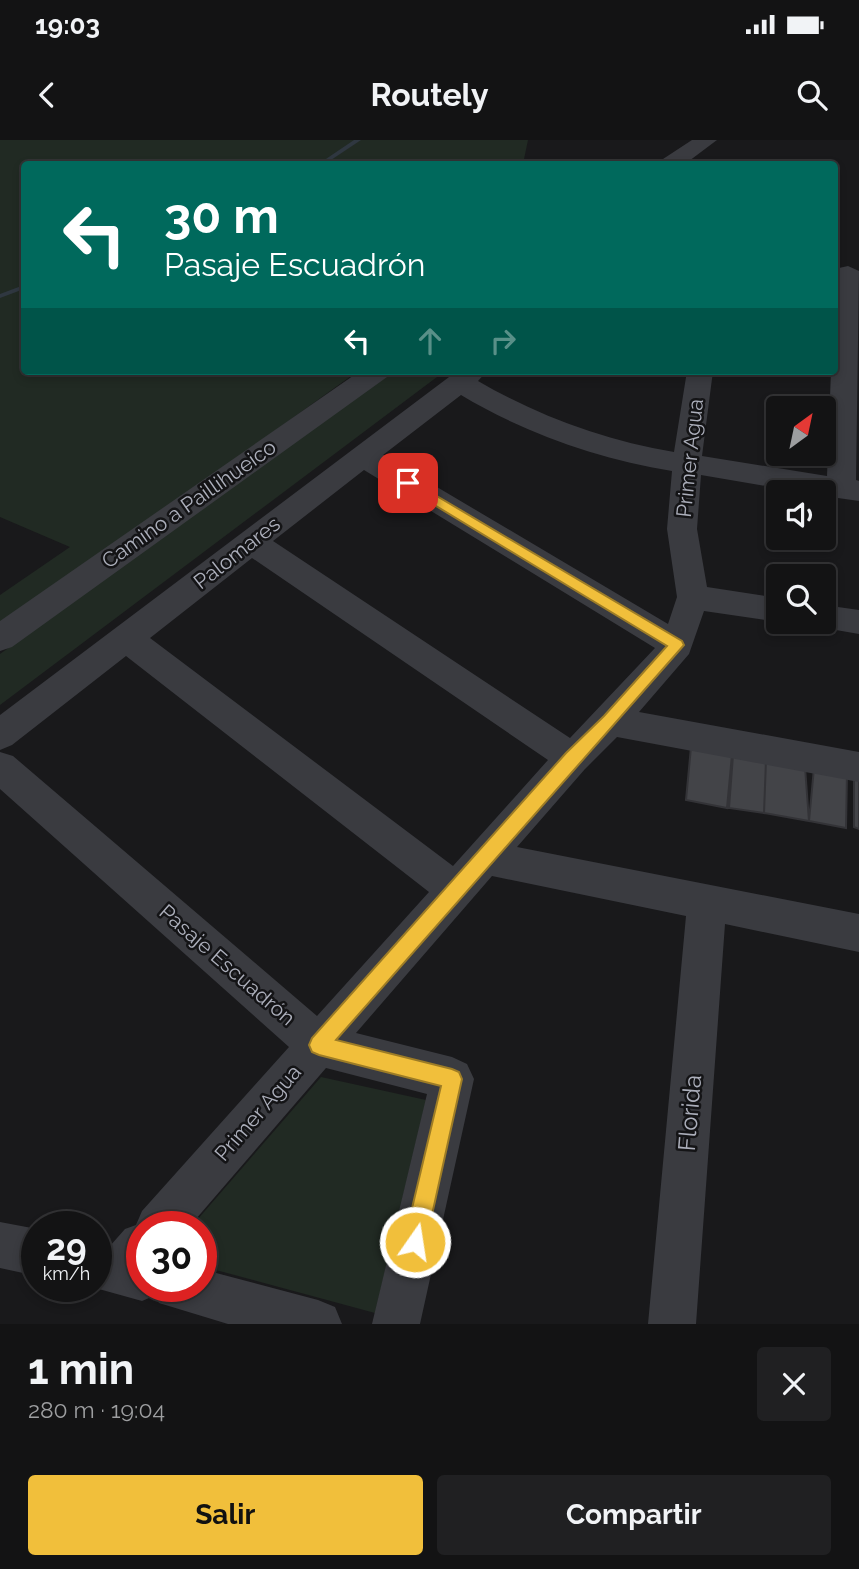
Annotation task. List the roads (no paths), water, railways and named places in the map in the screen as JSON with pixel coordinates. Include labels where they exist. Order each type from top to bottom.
[{"type":"street","points":[[675,161],[706,140]]},
{"type":"street","points":[[467,377],[508,411],[617,450],[687,464],[850,489],[847,273]]},
{"type":"street","name":"Camino a Paillihueico","points":[[0,638],[372,375]]},
{"type":"street","name":"Primer Agua","points":[[172,1211],[572,758],[677,645],[693,597],[682,529],[687,464],[700,375]]},
{"type":"street","name":"Palomares","points":[[0,735],[467,377]]},
{"type":"street","points":[[363,456],[677,645]]},
{"type":"street","points":[[252,542],[572,758]]},
{"type":"street","points":[[693,597],[766,608]]},
{"type":"street","points":[[836,619],[859,622]]},
{"type":"street","points":[[126,638],[455,890]]},
{"type":"street","points":[[610,720],[859,767]]},
{"type":"street","name":"Pasaje Escuadrón","points":[[0,767],[319,1045],[452,1079],[397,1324]]},
{"type":"street","points":[[484,858],[859,933]]},
{"type":"street","name":"Florida","points":[[672,1324],[707,902]]},
{"type":"street","points":[[0,1245],[21,1250]]},
{"type":"street","points":[[217,1297],[318,1324]]},
{"type":"waterway","points":[[326,161],[358,140]]},
{"type":"waterway","points":[[0,296],[21,288]]}]
